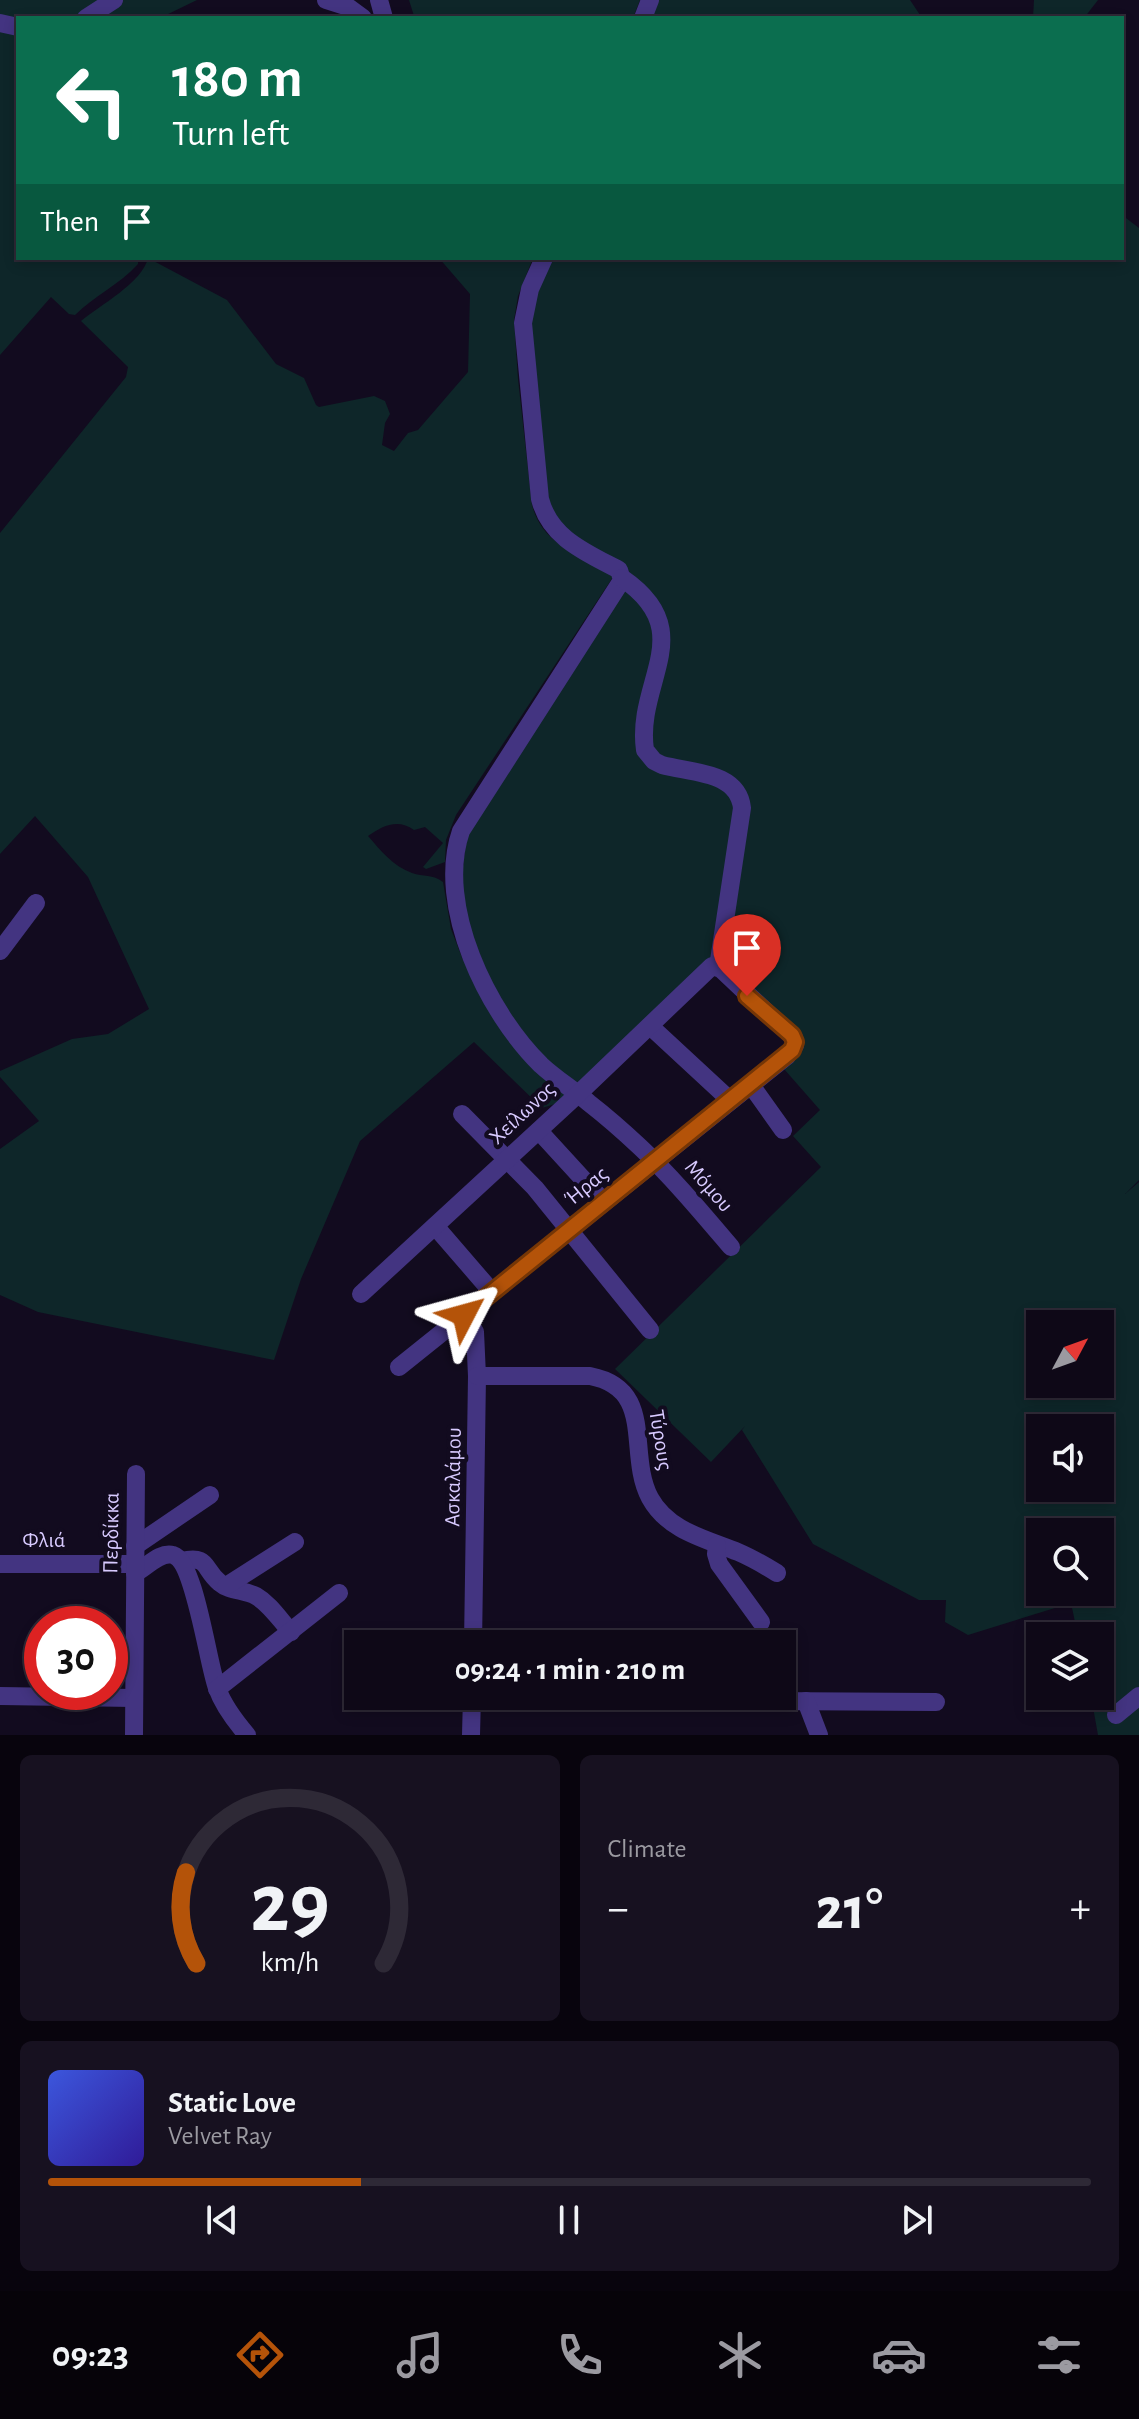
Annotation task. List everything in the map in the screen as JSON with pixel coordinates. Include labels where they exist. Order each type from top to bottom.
[{"type":"street","points":[[89,16],[114,0]]},
{"type":"street","points":[[326,0],[348,7],[360,16]]},
{"type":"street","points":[[543,260],[524,311],[523,336],[540,499],[546,518],[559,534],[619,570],[622,578],[646,599],[662,631],[663,646],[650,688],[645,750],[662,765],[724,780],[734,786],[741,799],[716,966]]},
{"type":"street","name":"Μόμου","points":[[622,578],[459,837],[456,891],[460,920],[484,983],[530,1054],[655,1162],[731,1247]]},
{"type":"street","points":[[0,951],[36,903]]},
{"type":"street","name":"Χείλωνος","points":[[361,1294],[716,966]]},
{"type":"street","name":"Ήρας","points":[[399,1367],[792,1050],[794,1038],[716,966]]},
{"type":"street","points":[[650,1026],[731,1101]]},
{"type":"street","points":[[751,1085],[783,1130]]},
{"type":"street","points":[[462,1114],[535,1188],[650,1330]]},
{"type":"street","points":[[539,1131],[604,1202]]},
{"type":"street","points":[[435,1226],[492,1292]]},
{"type":"street","name":"Ασκαλάμου","points":[[464,1315],[475,1332],[477,1376],[473,1630]]},
{"type":"street","name":"Τύρους","points":[[477,1376],[590,1376],[617,1385],[632,1405],[642,1477],[656,1508],[677,1526],[777,1573]]},
{"type":"street","name":"Περδίκκα","points":[[134,1735],[136,1474]]},
{"type":"street","points":[[135,1561],[210,1495]]},
{"type":"street","points":[[226,1586],[295,1542]]},
{"type":"street","points":[[717,1545],[719,1564],[761,1622]]},
{"type":"street","points":[[135,1561],[165,1555],[173,1555],[181,1561],[197,1605],[217,1689],[247,1735]]},
{"type":"street","points":[[181,1561],[196,1558],[221,1584],[255,1595],[271,1608],[291,1632]]},
{"type":"street","name":"Φλιά","points":[[0,1564],[135,1561]]},
{"type":"street","points":[[217,1689],[339,1593]]},
{"type":"street","points":[[0,1696],[134,1698]]},
{"type":"street","points":[[1116,1715],[1139,1696]]},
{"type":"street","points":[[796,1701],[936,1702]]},
{"type":"street","points":[[806,1701],[819,1735]]},
{"type":"street","points":[[471,1735],[472,1710]]},
{"type":"green space","points":[[0,0],[197,0],[164,16],[16,16],[16,260],[138,260],[138,264],[75,315],[69,314],[51,297],[0,355]]},
{"type":"green space","points":[[409,0],[640,0],[634,16],[414,16]]},
{"type":"green space","points":[[655,0],[910,0],[921,16],[649,16]]},
{"type":"green space","points":[[1034,0],[1098,0],[1086,16],[1033,16]]},
{"type":"green space","points":[[1124,217],[1139,228],[1139,1180],[1125,1194],[1139,1182],[1139,1735],[1098,1735],[1094,1710],[1114,1710],[1114,1622],[1075,1622],[1072,1606],[1114,1606],[1114,1518],[1026,1518],[1026,1606],[1061,1606],[968,1635],[945,1622],[946,1600],[919,1600],[813,1544],[742,1430],[745,1426],[711,1462],[615,1369],[821,1167],[793,1136],[820,1110],[784,1069],[798,1054],[721,959],[576,1083],[543,1055],[516,1022],[493,985],[467,923],[462,884],[469,830],[631,575],[625,566],[570,534],[550,508],[529,350],[531,304],[548,260],[1124,260]]},
{"type":"green space","points":[[147,260],[152,260],[227,300],[276,364],[304,378],[319,407],[374,396],[385,401],[390,414],[385,423],[382,445],[394,451],[408,433],[418,430],[468,372],[470,294],[441,260],[532,260],[518,296],[514,320],[532,505],[546,532],[556,541],[613,577],[456,815],[446,840],[445,862],[426,869],[423,867],[443,843],[425,827],[414,830],[396,824],[368,836],[399,866],[443,882],[451,929],[463,960],[565,1095],[555,1104],[542,1108],[474,1042],[360,1141],[301,1279],[274,1360],[38,1312],[0,1295],[0,1149],[39,1121],[0,1077],[0,1071],[72,1039],[108,1034],[149,1009],[88,877],[35,816],[0,854],[0,533],[126,377],[128,367],[81,321],[129,285]]},
{"type":"route","points":[[464,1315],[787,1056],[795,1042],[792,1035],[747,996]]}]
